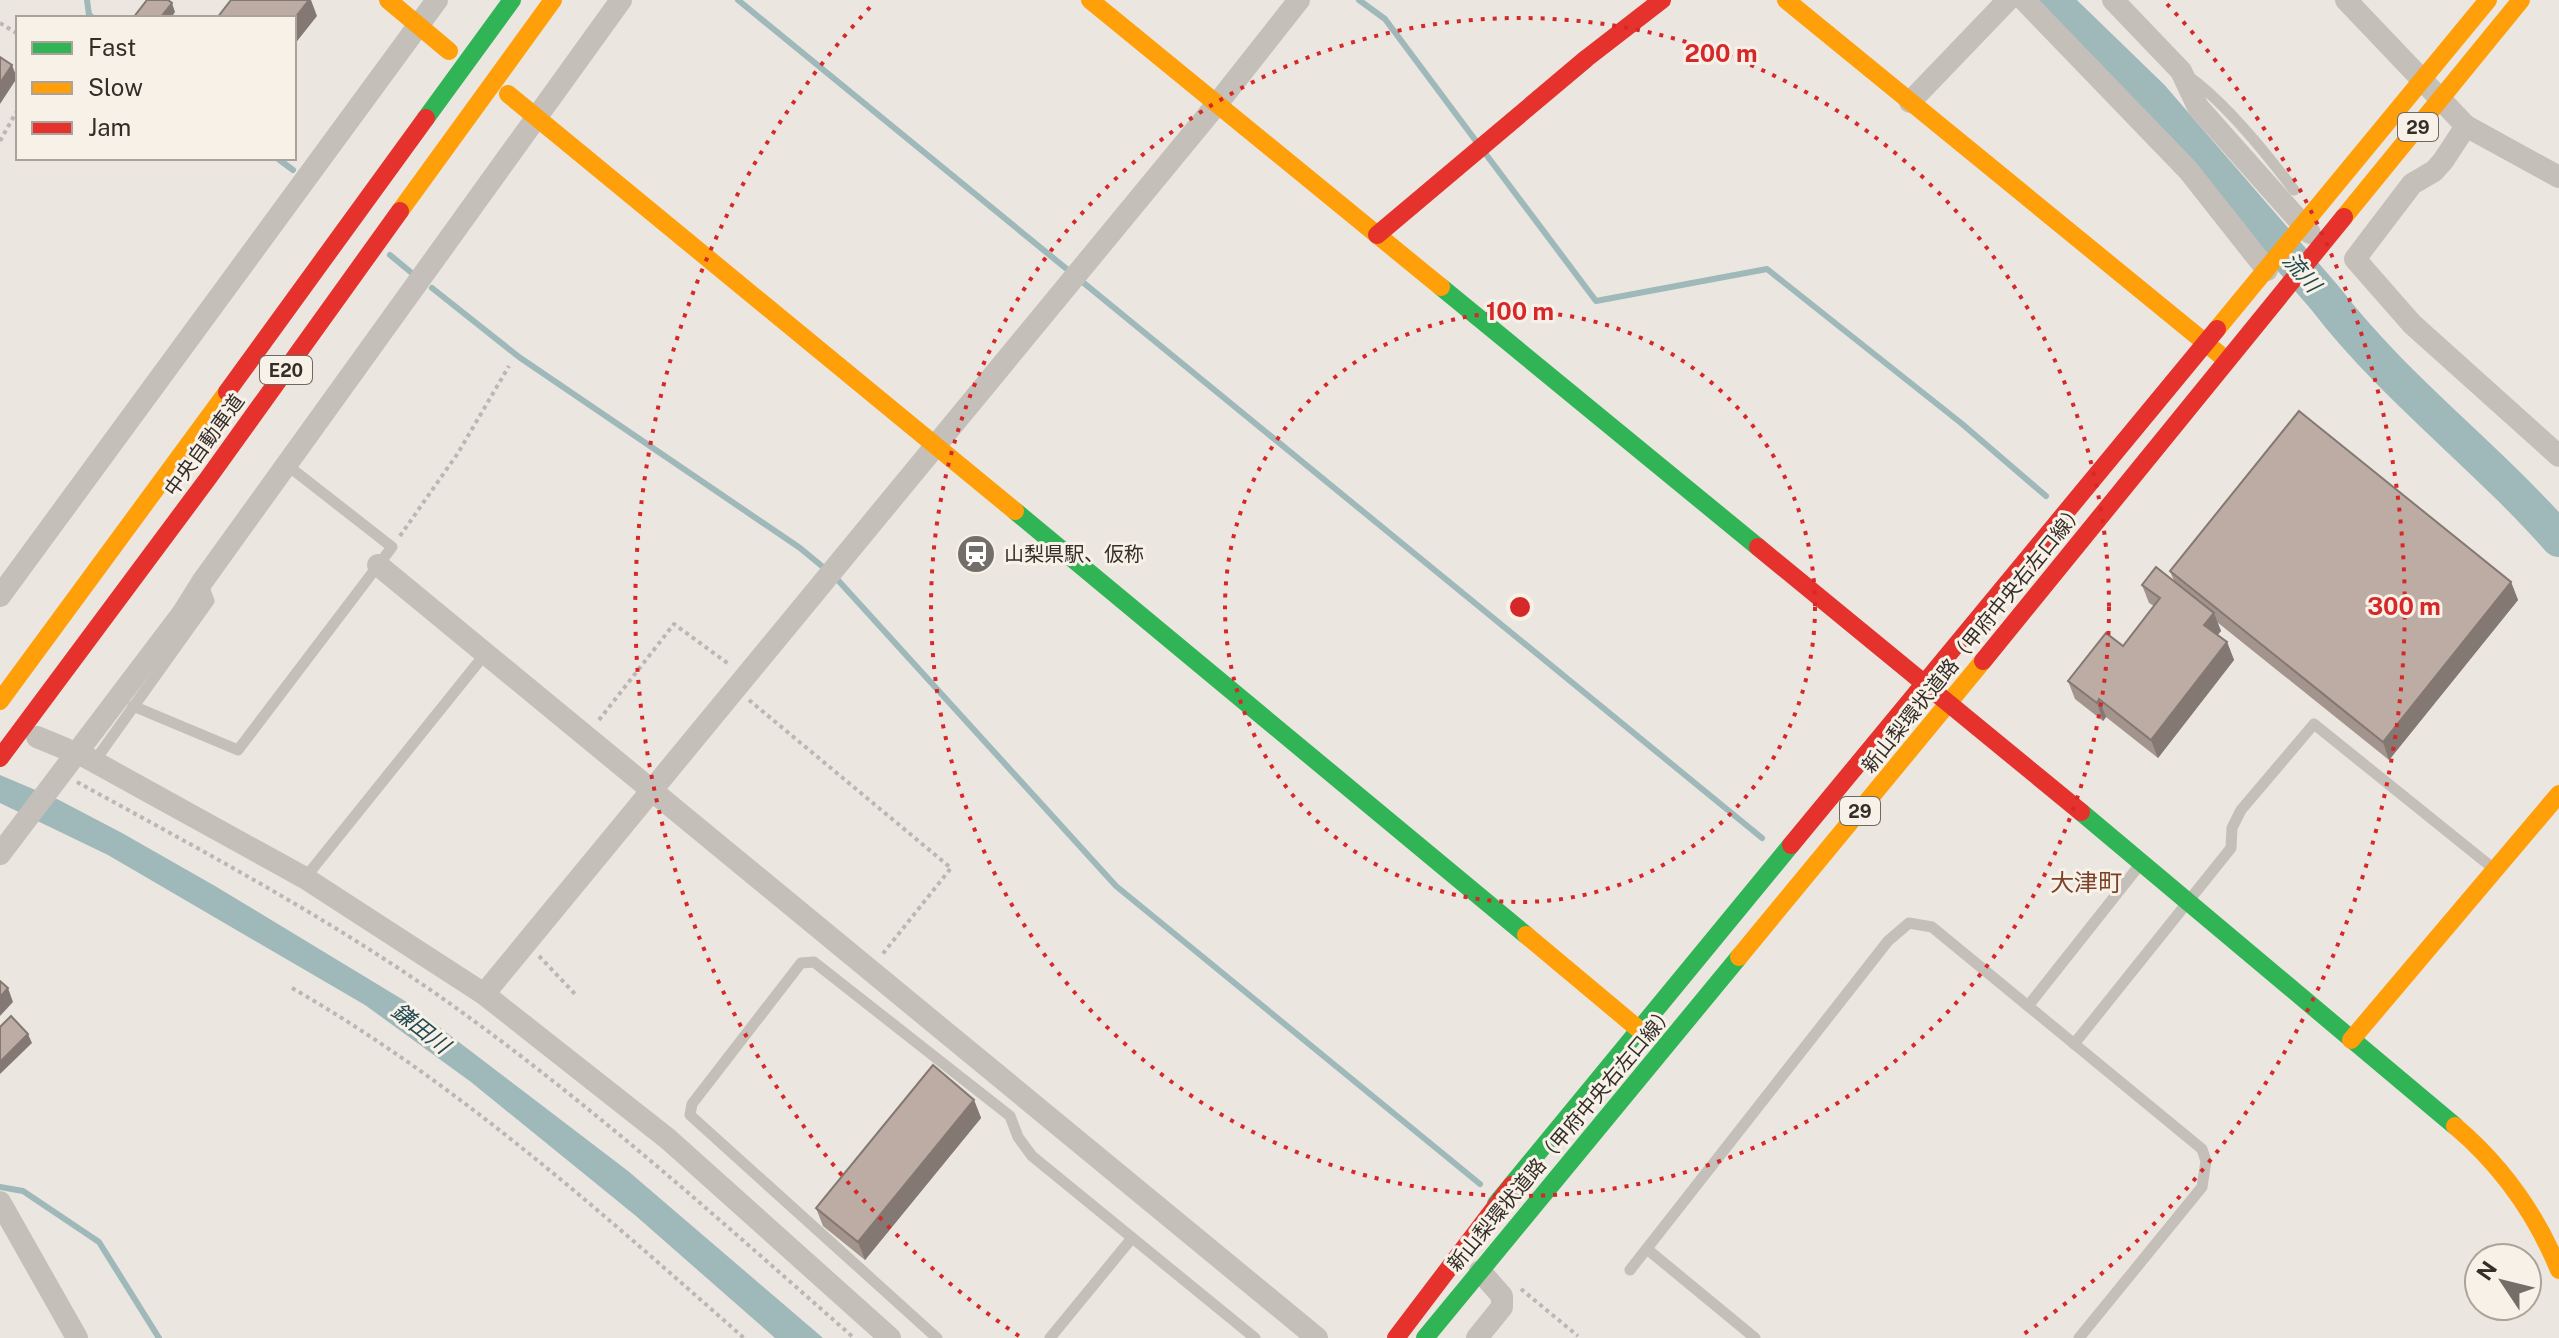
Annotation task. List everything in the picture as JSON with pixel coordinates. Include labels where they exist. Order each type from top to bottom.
[{"type":"main road","points":[[388,0],[449,51]]},
{"type":"main road","name":"中央自動車道","points":[[0,701],[512,0]]},
{"type":"main road","name":"中央自動車道","points":[[0,758],[26,738],[209,477],[553,0]]},
{"type":"main road","points":[[1090,0],[2142,862],[2482,1149],[2533,1214],[2559,1270]]},
{"type":"main road","points":[[1377,235],[1587,58],[1662,0]]},
{"type":"main road","points":[[1786,0],[2228,362]]},
{"type":"main road","name":"新山梨環状道路（甲府中央右左口線）","points":[[1512,1185],[1642,1032],[1986,606],[2206,345],[2488,0]]},
{"type":"main road","name":"新山梨環状道路（甲府中央右左口線）","points":[[1425,1338],[2228,362],[2521,0]]},
{"type":"main road","points":[[508,94],[1268,718],[1642,1032]]},
{"type":"main road","points":[[2351,1040],[2559,794]]},
{"type":"main road","points":[[1382,1338],[1512,1185]]},
{"type":"main road","points":[[1396,1338],[1512,1185]]},
{"type":"street","points":[[0,596],[437,0]]},
{"type":"street","points":[[0,854],[182,614],[621,0]]},
{"type":"street","points":[[484,994],[1217,104],[1299,0]]},
{"type":"street","points":[[1910,102],[2008,0]]},
{"type":"street","points":[[2024,0],[2188,170],[2270,266]]},
{"type":"street","points":[[2113,0],[2181,71],[2198,107],[2318,250]]},
{"type":"street","points":[[2346,0],[2466,126],[2559,177]]},
{"type":"street","points":[[2466,126],[2443,161],[2434,171],[2412,184],[2352,255],[2412,324],[2559,456]]},
{"type":"street","points":[[385,556],[485,654],[585,738],[1317,1338]]},
{"type":"street","points":[[26,738],[81,756],[305,878],[484,994],[668,1139],[890,1338]]},
{"type":"street","points":[[0,1202],[77,1338]]},
{"type":"street","points":[[1477,1338],[1502,1307],[1502,1296],[1480,1271]]},
{"type":"lane","points":[[2181,71],[2202,86],[2273,162],[2294,190]]},
{"type":"lane","points":[[133,706],[238,750],[385,556],[287,465]]},
{"type":"lane","points":[[81,756],[133,706],[209,601],[202,582]]},
{"type":"lane","points":[[305,878],[485,654]]},
{"type":"lane","points":[[2074,1044],[2231,848],[2232,828],[2241,810],[2314,724],[2494,870]]},
{"type":"lane","points":[[2028,1006],[2142,862]]},
{"type":"lane","points":[[1630,1270],[1888,941],[1909,923],[1932,927],[2202,1149],[2206,1161],[2202,1187],[2079,1338]]},
{"type":"lane","points":[[937,1338],[690,1115],[692,1104],[801,963],[814,962],[1010,1116],[1018,1137],[1032,1156],[1255,1338]]},
{"type":"lane","points":[[1010,1116],[1024,1097]]},
{"type":"lane","points":[[1050,1338],[1132,1238]]},
{"type":"lane","points":[[1647,1249],[1755,1338]]},
{"type":"path","points":[[0,141],[16,113]]},
{"type":"path","points":[[385,556],[458,453],[509,366]]},
{"type":"path","points":[[585,738],[674,624],[951,868],[869,971]]},
{"type":"path","points":[[75,781],[339,930],[442,998],[642,1154],[854,1338]]},
{"type":"path","points":[[526,943],[575,994]]},
{"type":"path","points":[[292,988],[421,1069],[645,1251],[744,1338]]},
{"type":"path","points":[[1525,1292],[1578,1336]]},
{"type":"water","name":"鎌田川","points":[[0,775],[59,800],[122,833],[405,1001],[628,1171],[823,1338],[775,1338],[636,1216],[471,1082],[365,1005],[108,855],[0,803]]},
{"type":"building","points":[[147,0],[168,0],[172,3],[162,16],[135,16]]},
{"type":"building","points":[[231,0],[309,0],[296,16],[219,16]]},
{"type":"building","points":[[0,57],[12,65],[0,83]]},
{"type":"building","points":[[2299,411],[2511,582],[2383,742],[2170,571]]},
{"type":"building","points":[[2156,567],[2214,613],[2204,625],[2227,642],[2151,740],[2099,699],[2097,703],[2068,681],[2106,633],[2123,646],[2160,598],[2142,585]]},
{"type":"building","points":[[0,981],[8,988],[0,997]]},
{"type":"building","points":[[11,1016],[28,1034],[0,1062],[0,1027]]},
{"type":"building","points":[[933,1065],[974,1100],[858,1242],[816,1208]]},
{"type":"waterway","points":[[87,0],[90,16]]},
{"type":"waterway","points":[[738,0],[1762,838]]},
{"type":"waterway","points":[[1359,0],[1385,19],[1476,141]]},
{"type":"waterway","name":"流川","points":[[2051,0],[2152,98],[2380,362],[2559,539]]},
{"type":"waterway","points":[[1485,153],[1596,301],[1767,269],[1961,423],[2046,496]]},
{"type":"waterway","points":[[280,160],[293,170]]},
{"type":"waterway","points":[[390,255],[413,274]]},
{"type":"waterway","points":[[432,288],[519,357],[800,548],[823,567]]},
{"type":"waterway","points":[[836,578],[1116,886],[1480,1184]]},
{"type":"waterway","points":[[0,1187],[23,1191],[99,1242],[159,1338]]},
{"type":"traffic: fast","points":[[426,118],[512,0]]},
{"type":"traffic: fast","points":[[1441,287],[1758,547]]},
{"type":"traffic: fast","points":[[1015,511],[1526,935]]},
{"type":"traffic: fast","points":[[2081,812],[2455,1126]]},
{"type":"traffic: fast","points":[[1496,1204],[1791,845]]},
{"type":"traffic: fast","points":[[1425,1338],[1739,957]]},
{"type":"traffic: slow","points":[[388,0],[449,51]]},
{"type":"traffic: slow","points":[[400,211],[553,0]]},
{"type":"traffic: slow","points":[[1090,0],[1441,287]]},
{"type":"traffic: slow","points":[[1786,0],[2224,358]]},
{"type":"traffic: slow","points":[[2217,329],[2488,0]]},
{"type":"traffic: slow","points":[[2344,217],[2521,0]]},
{"type":"traffic: slow","points":[[508,94],[1015,511]]},
{"type":"traffic: slow","points":[[0,701],[227,392]]},
{"type":"traffic: slow","points":[[1739,957],[1983,661]]},
{"type":"traffic: slow","points":[[2351,1040],[2559,794]]},
{"type":"traffic: slow","points":[[1526,935],[1642,1032]]},
{"type":"traffic: slow","points":[[2455,1126],[2487,1157],[2516,1192],[2540,1229],[2559,1270]]},
{"type":"traffic: jam","points":[[1377,235],[1587,58],[1662,0]]},
{"type":"traffic: jam","points":[[227,392],[426,118]]},
{"type":"traffic: jam","points":[[0,758],[209,477],[400,211]]},
{"type":"traffic: jam","points":[[1983,661],[2344,217]]},
{"type":"traffic: jam","points":[[1791,845],[2217,329]]},
{"type":"traffic: jam","points":[[1758,547],[2081,812]]},
{"type":"traffic: jam","points":[[1396,1338],[1512,1185]]},
{"type":"place","name":"山梨県駅、仮称","points":[[976,554]]},
{"type":"district","name":"大津町","points":[[2086,882]]}]
